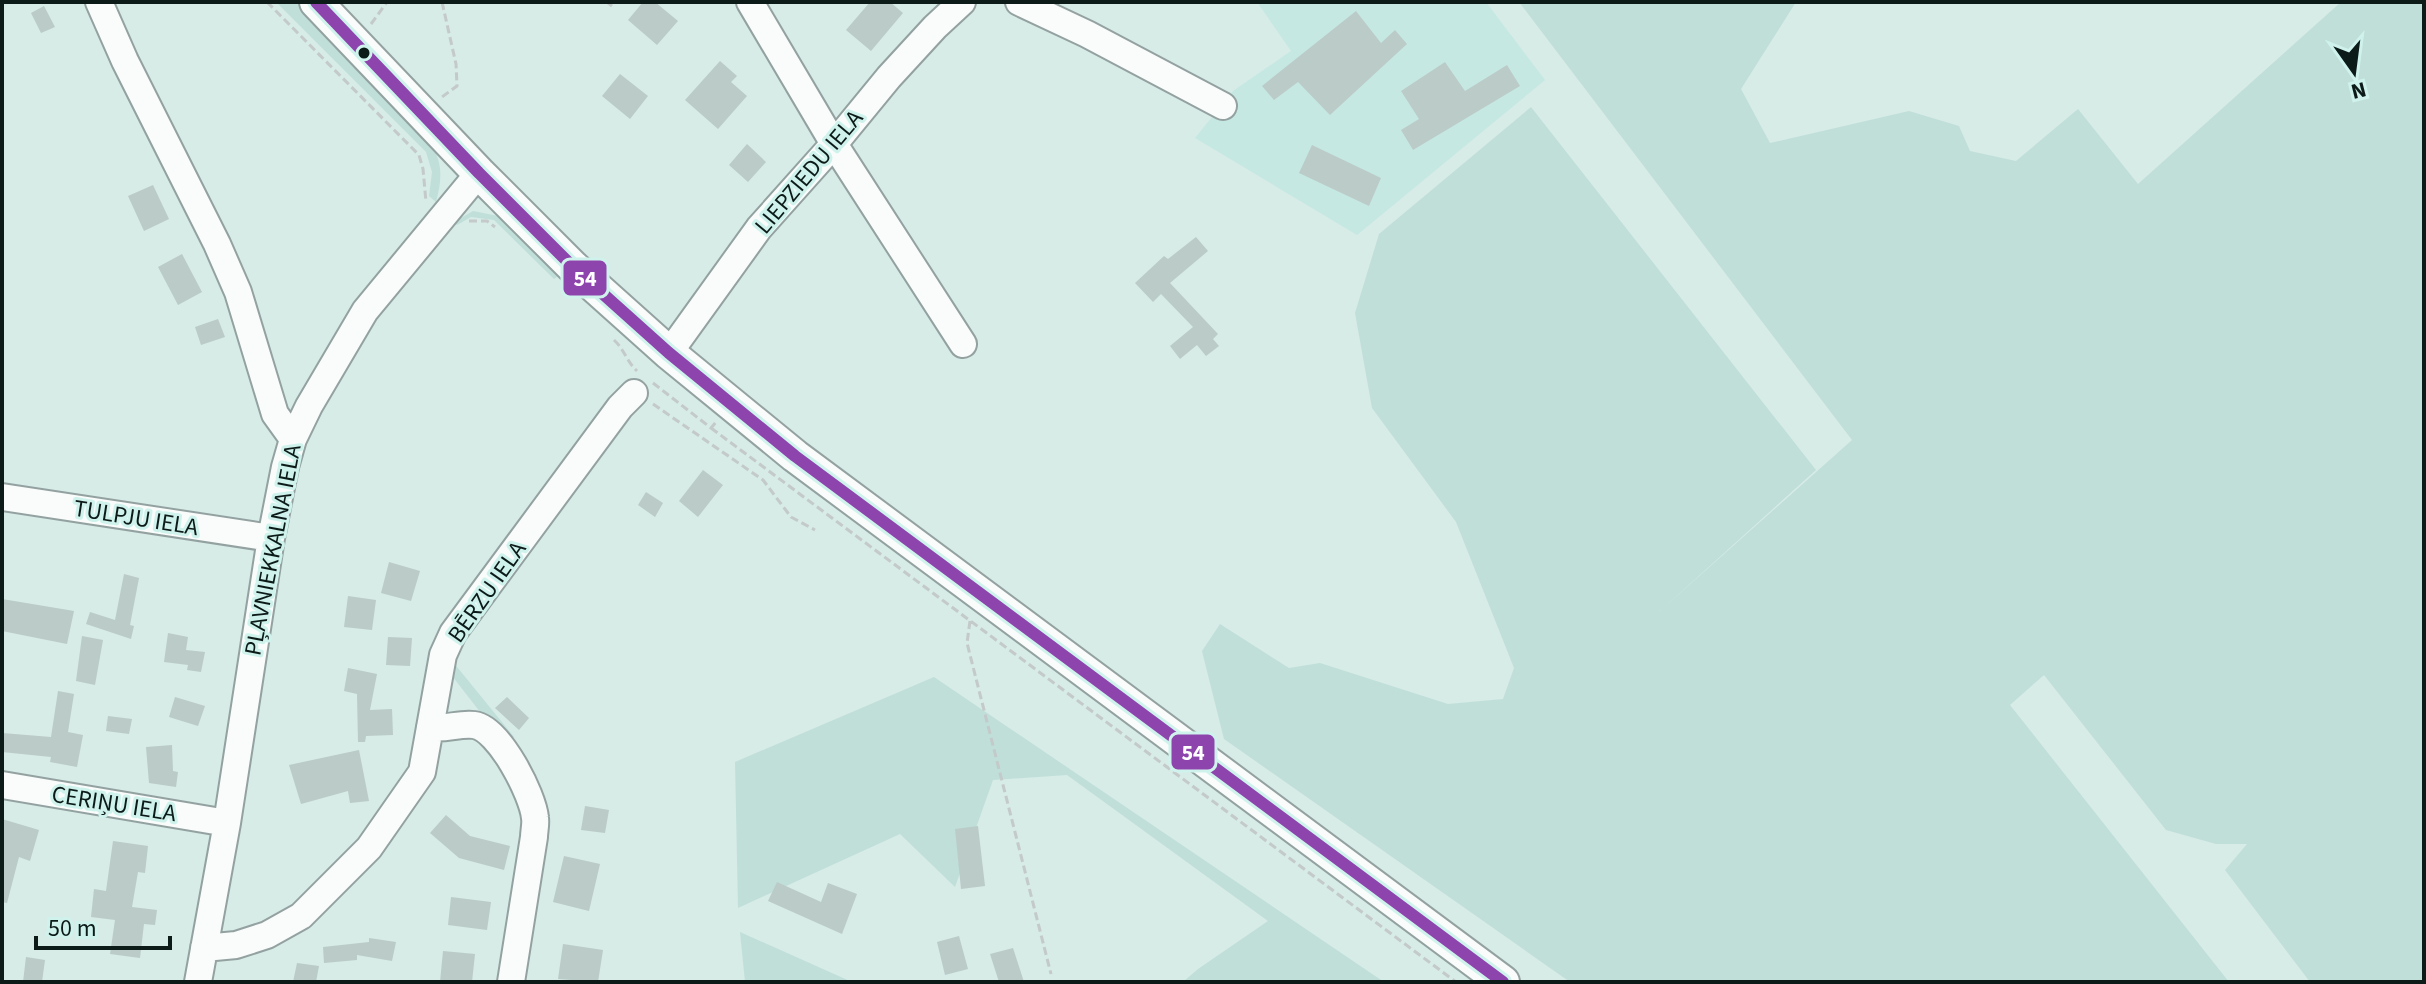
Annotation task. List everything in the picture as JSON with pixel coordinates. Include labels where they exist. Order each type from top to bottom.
[{"type":"main road","points":[[316,2],[573,267],[669,353],[795,456],[1503,982]]},
{"type":"street","points":[[99,2],[125,61],[217,244],[238,292],[275,414],[293,439]]},
{"type":"street","points":[[750,2],[834,144],[963,344]]},
{"type":"street","name":"LIEPZIEDU IELA","points":[[669,353],[759,228],[889,77],[962,2]]},
{"type":"street","points":[[1019,2],[1223,106]]},
{"type":"street","name":"PĻAVNIEKKALNA IELA","points":[[198,982],[227,823],[271,538],[293,439],[365,311],[479,173]]},
{"type":"street","name":"BĒRZU IELA","points":[[204,948],[236,945],[267,935],[301,916],[369,848],[422,772],[443,655],[453,633],[620,407],[634,393]]},
{"type":"street","name":"TULPJU IELA","points":[[2,497],[271,538]]},
{"type":"street","points":[[430,727],[440,729],[475,725],[486,731],[513,763],[527,789],[535,817],[534,837],[511,982]]},
{"type":"street","name":"CERIŅU IELA","points":[[2,785],[227,823]]},
{"type":"path","points":[[267,2],[419,155],[426,203],[440,217],[455,229],[465,222],[478,220],[487,221],[496,228]]},
{"type":"path","points":[[371,24],[387,2]]},
{"type":"path","points":[[442,2],[456,64],[457,86],[442,97]]},
{"type":"path","points":[[607,2],[612,6]]},
{"type":"path","points":[[611,337],[622,347],[634,369],[711,428],[1456,982]]},
{"type":"path","points":[[634,393],[763,480],[791,517],[815,530]]},
{"type":"path","points":[[711,428],[716,422]]},
{"type":"path","points":[[970,621],[967,643],[1051,974]]},
{"type":"shaded area","points":[[1257,2],[1486,2],[1545,80],[1357,235],[1195,138],[1233,91],[1291,51]]},
{"type":"green space","points":[[276,2],[297,2],[431,144],[440,172],[436,202],[429,196],[432,172],[426,152]]},
{"type":"green space","points":[[1519,2],[1796,2],[1741,89],[1770,143],[1909,111],[1959,126],[1970,151],[2016,161],[2078,109],[2138,184],[2341,2],[2424,2],[2424,982],[2310,982],[2225,870],[2247,844],[2216,844],[2166,830],[2044,675],[2010,705],[2229,982],[1570,982],[1224,739],[1202,651],[1220,624],[1289,668],[1320,663],[1448,704],[1503,699],[1514,668],[1456,522],[1372,408],[1355,313],[1379,234],[1531,107],[1816,470],[1660,611],[1852,440]]},
{"type":"green space","points":[[473,211],[498,216],[560,275],[554,279],[494,220],[471,217],[457,225],[454,222]]},
{"type":"green space","points":[[453,662],[514,737],[505,744],[449,672]]},
{"type":"green space","points":[[934,677],[1384,982],[1183,982],[1268,921],[1067,775],[993,780],[955,887],[900,834],[738,908],[735,762]]},
{"type":"green space","points":[[740,932],[852,982],[745,982]]},
{"type":"building","points":[[643,2],[655,2],[678,21],[657,45],[628,20]]},
{"type":"building","points":[[870,2],[890,2],[903,13],[871,51],[846,30]]},
{"type":"building","points":[[44,6],[55,27],[41,33],[31,13]]},
{"type":"building","points":[[1356,11],[1381,43],[1395,30],[1407,44],[1330,115],[1298,82],[1274,100],[1262,86]]},
{"type":"building","points":[[720,61],[737,76],[731,82],[747,96],[718,129],[685,100]]},
{"type":"building","points":[[1445,62],[1465,91],[1507,65],[1520,86],[1413,150],[1401,130],[1419,119],[1401,91]]},
{"type":"building","points":[[620,74],[648,96],[630,119],[602,96]]},
{"type":"building","points":[[747,144],[766,162],[748,182],[729,165]]},
{"type":"building","points":[[1312,145],[1381,178],[1369,206],[1299,173]]},
{"type":"building","points":[[153,185],[169,219],[144,231],[128,196]]},
{"type":"building","points":[[1196,237],[1208,251],[1170,283],[1218,334],[1213,339],[1219,346],[1206,356],[1197,345],[1180,359],[1170,346],[1193,327],[1161,294],[1153,302],[1135,283],[1164,256],[1168,259]]},
{"type":"building","points":[[182,254],[202,292],[178,305],[158,267]]},
{"type":"building","points":[[218,319],[225,337],[201,345],[195,327]]},
{"type":"building","points":[[703,470],[723,485],[698,517],[679,501]]},
{"type":"building","points":[[646,492],[663,503],[655,517],[638,505]]},
{"type":"building","points":[[389,562],[420,571],[411,601],[381,593]]},
{"type":"building","points":[[124,574],[139,578],[130,625],[134,626],[131,639],[86,624],[90,612],[115,620]]},
{"type":"building","points":[[348,596],[376,600],[372,630],[344,627]]},
{"type":"building","points":[[2,599],[74,611],[67,644],[2,631]]},
{"type":"building","points":[[168,633],[188,637],[186,650],[205,652],[201,672],[187,670],[188,665],[164,662]]},
{"type":"building","points":[[82,636],[103,640],[95,685],[76,681]]},
{"type":"building","points":[[388,637],[412,638],[410,666],[386,665]]},
{"type":"building","points":[[348,668],[377,674],[370,710],[392,709],[393,735],[366,736],[365,742],[358,742],[357,694],[344,691]]},
{"type":"building","points":[[58,691],[74,694],[68,732],[83,735],[77,767],[50,762],[51,757],[2,752],[2,733],[51,737]]},
{"type":"building","points":[[175,697],[205,706],[198,726],[169,717]]},
{"type":"building","points":[[507,697],[529,718],[519,730],[495,708]]},
{"type":"building","points":[[108,716],[132,719],[129,734],[106,731]]},
{"type":"building","points":[[172,745],[173,771],[178,772],[176,787],[149,783],[146,747]]},
{"type":"building","points":[[359,750],[369,801],[350,803],[348,791],[301,804],[289,765]]},
{"type":"building","points":[[585,806],[609,810],[605,833],[581,830]]},
{"type":"building","points":[[446,815],[470,836],[510,846],[504,870],[459,858],[430,833]]},
{"type":"building","points":[[2,819],[39,830],[30,861],[19,857],[7,903],[2,902]]},
{"type":"building","points":[[978,826],[985,886],[961,889],[955,829]]},
{"type":"building","points":[[113,841],[148,846],[145,873],[138,872],[132,907],[157,910],[155,925],[144,924],[140,958],[110,954],[115,920],[91,917],[94,889],[106,891]]},
{"type":"building","points":[[564,856],[600,864],[589,911],[553,902]]},
{"type":"building","points":[[777,882],[821,902],[828,883],[857,894],[842,934],[768,901]]},
{"type":"building","points":[[451,897],[491,902],[487,930],[448,925]]},
{"type":"building","points":[[959,936],[968,969],[945,975],[937,942]]},
{"type":"building","points":[[369,938],[396,942],[392,961],[357,955],[357,960],[324,963],[323,947],[369,942]]},
{"type":"building","points":[[563,944],[603,950],[598,982],[558,979]]},
{"type":"building","points":[[1013,948],[1024,982],[999,982],[990,954]]},
{"type":"building","points":[[443,951],[475,954],[472,982],[440,982]]},
{"type":"building","points":[[26,957],[45,960],[42,982],[23,982]]},
{"type":"building","points":[[297,963],[319,966],[316,982],[293,982]]},
{"type":"transit line","name":"54","points":[[316,2],[573,267],[669,353],[795,456],[1503,982]]}]
